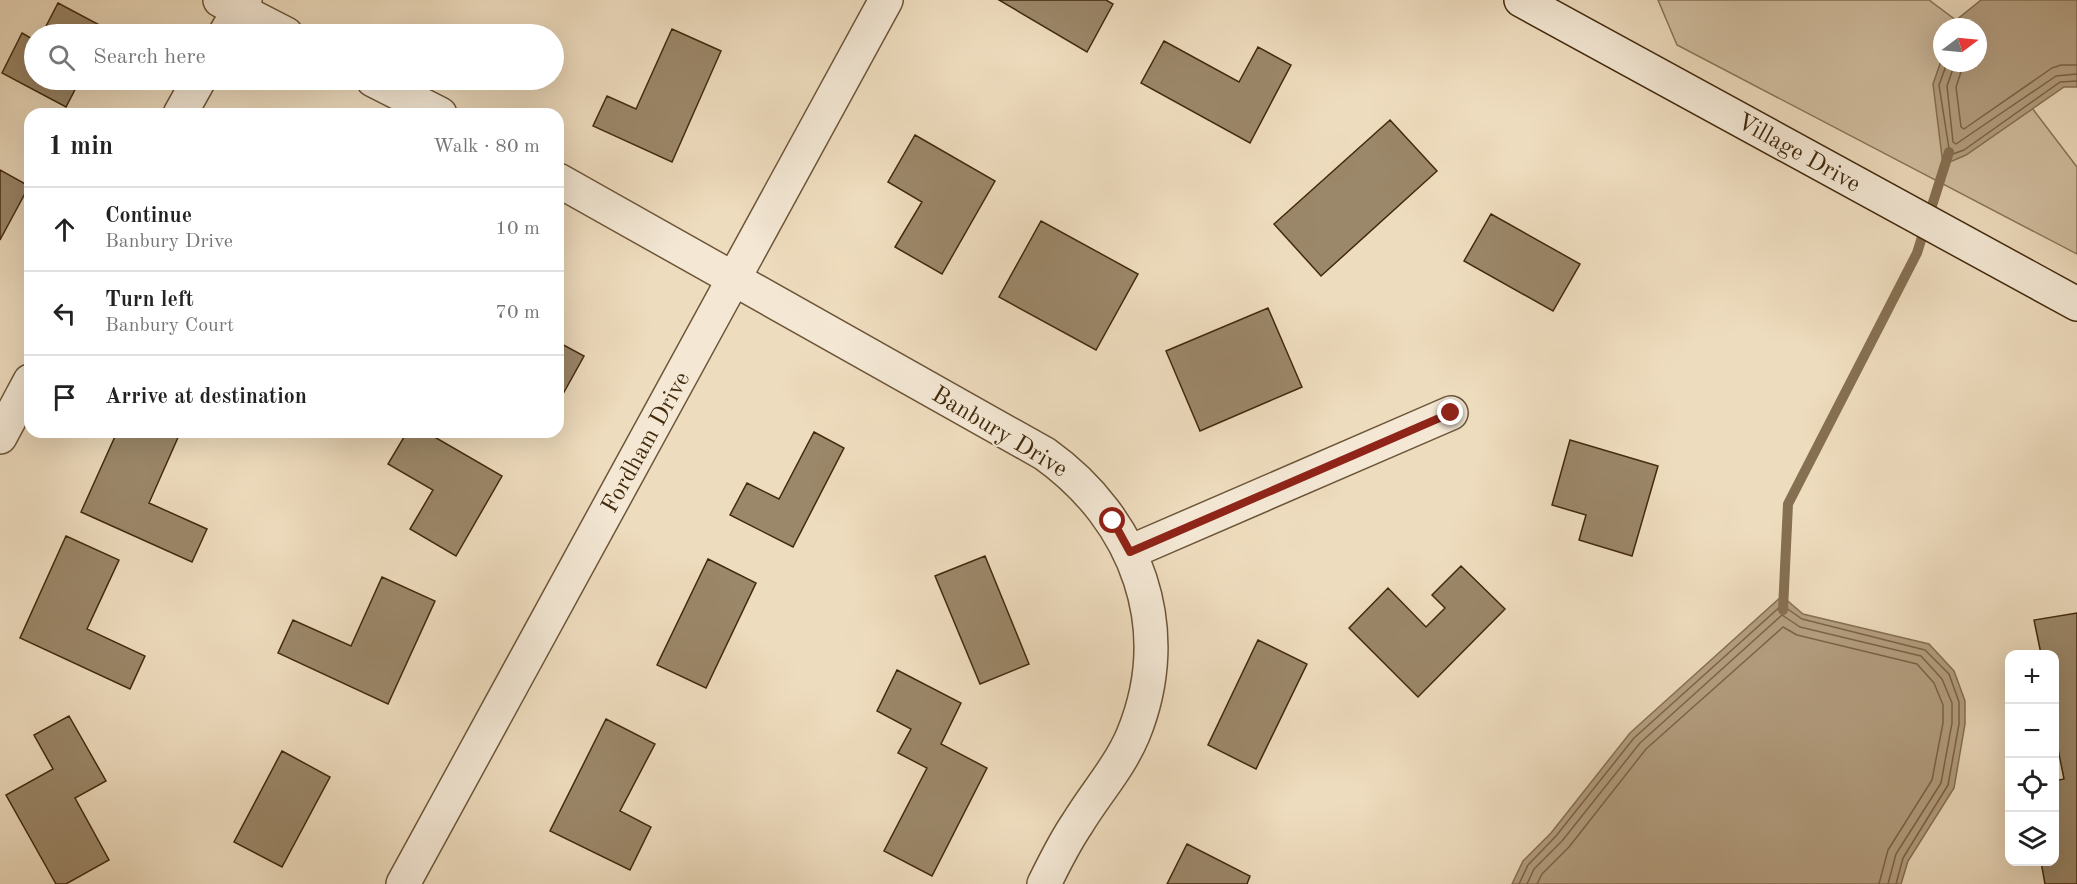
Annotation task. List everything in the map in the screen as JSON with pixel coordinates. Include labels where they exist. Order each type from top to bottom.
[{"type":"street","name":"Fordham Drive","points":[[404,884],[886,0]]},
{"type":"street","name":"Village Drive","points":[[1521,0],[2077,304]]},
{"type":"street","points":[[232,11],[263,24]]},
{"type":"street","points":[[183,108],[193,90]]},
{"type":"street","points":[[393,90],[428,108]]},
{"type":"street","name":"Banbury Drive","points":[[564,183],[1045,454],[1071,473],[1094,496],[1113,521],[1130,552],[1143,587],[1149,619],[1151,659],[1145,699],[1132,736],[1117,765],[1076,825],[1044,884]]},
{"type":"street","points":[[0,437],[24,392]]},
{"type":"street","points":[[1130,552],[1451,413]]},
{"type":"shaded area","points":[[1658,0],[1929,0],[1953,18],[1933,18],[1933,72],[1987,72],[1987,49],[2077,167],[2077,254],[1677,45]]},
{"type":"water","points":[[1981,0],[2077,0],[2077,87],[2064,87],[1966,155],[1943,165],[1933,84],[1937,72],[1987,72],[1987,18],[1959,18]]},
{"type":"water","points":[[1782,596],[1803,614],[1929,644],[1954,671],[1965,701],[1965,724],[1954,788],[1908,861],[1901,884],[1512,884],[1523,861],[1551,833],[1630,733]]},
{"type":"building","points":[[999,0],[1106,0],[1113,4],[1087,52]]},
{"type":"building","points":[[58,3],[98,24],[47,24]]},
{"type":"building","points":[[672,29],[721,51],[672,162],[593,126],[607,96],[636,109]]},
{"type":"building","points":[[22,33],[24,34],[24,85],[2,73]]},
{"type":"building","points":[[1164,41],[1239,82],[1258,47],[1291,65],[1250,143],[1141,83]]},
{"type":"building","points":[[34,90],[75,90],[66,107]]},
{"type":"building","points":[[1390,120],[1437,171],[1321,276],[1274,224]]},
{"type":"building","points":[[915,135],[995,181],[942,274],[895,247],[922,202],[888,182]]},
{"type":"building","points":[[0,170],[24,183],[24,195],[0,240]]},
{"type":"building","points":[[1491,214],[1580,264],[1553,311],[1464,261]]},
{"type":"building","points":[[1041,221],[1138,274],[1096,350],[999,297]]},
{"type":"building","points":[[1268,308],[1302,387],[1200,431],[1166,351]]},
{"type":"building","points":[[564,345],[584,356],[564,392]]},
{"type":"building","points":[[814,432],[844,448],[793,547],[730,515],[747,483],[779,499]]},
{"type":"building","points":[[114,438],[178,438],[149,503],[207,529],[192,562],[81,512]]},
{"type":"building","points":[[403,438],[436,438],[502,476],[456,556],[410,529],[433,490],[388,464]]},
{"type":"building","points":[[1570,440],[1658,466],[1632,556],[1579,540],[1586,515],[1552,505]]},
{"type":"building","points":[[66,536],[119,560],[87,629],[145,656],[130,689],[20,638]]},
{"type":"building","points":[[985,556],[1029,664],[980,684],[935,576]]},
{"type":"building","points":[[708,559],[756,583],[706,688],[657,665]]},
{"type":"building","points":[[1461,566],[1505,609],[1418,697],[1349,628],[1388,588],[1426,627],[1445,608],[1432,595]]},
{"type":"building","points":[[382,577],[435,601],[388,704],[278,653],[293,620],[351,646]]},
{"type":"building","points":[[2077,613],[2077,884],[2045,884],[2042,866],[2059,866],[2059,780],[2064,779],[2059,754],[2059,650],[2040,650],[2034,620]]},
{"type":"building","points":[[1258,640],[1307,664],[1256,769],[1208,745]]},
{"type":"building","points":[[897,670],[961,703],[941,744],[987,768],[932,876],[884,851],[927,768],[898,753],[911,729],[877,711]]},
{"type":"building","points":[[69,716],[106,781],[75,798],[109,860],[66,884],[56,884],[6,795],[53,769],[34,735]]},
{"type":"building","points":[[606,719],[655,744],[620,811],[651,827],[630,870],[550,831]]},
{"type":"building","points":[[282,751],[330,777],[282,867],[234,842]]},
{"type":"building","points":[[1187,844],[1250,876],[1247,884],[1167,884]]},
{"type":"waterway","points":[[1783,610],[1788,504],[1917,253],[1949,152]]},
{"type":"route","points":[[1113,521],[1130,552],[1451,413]]}]
